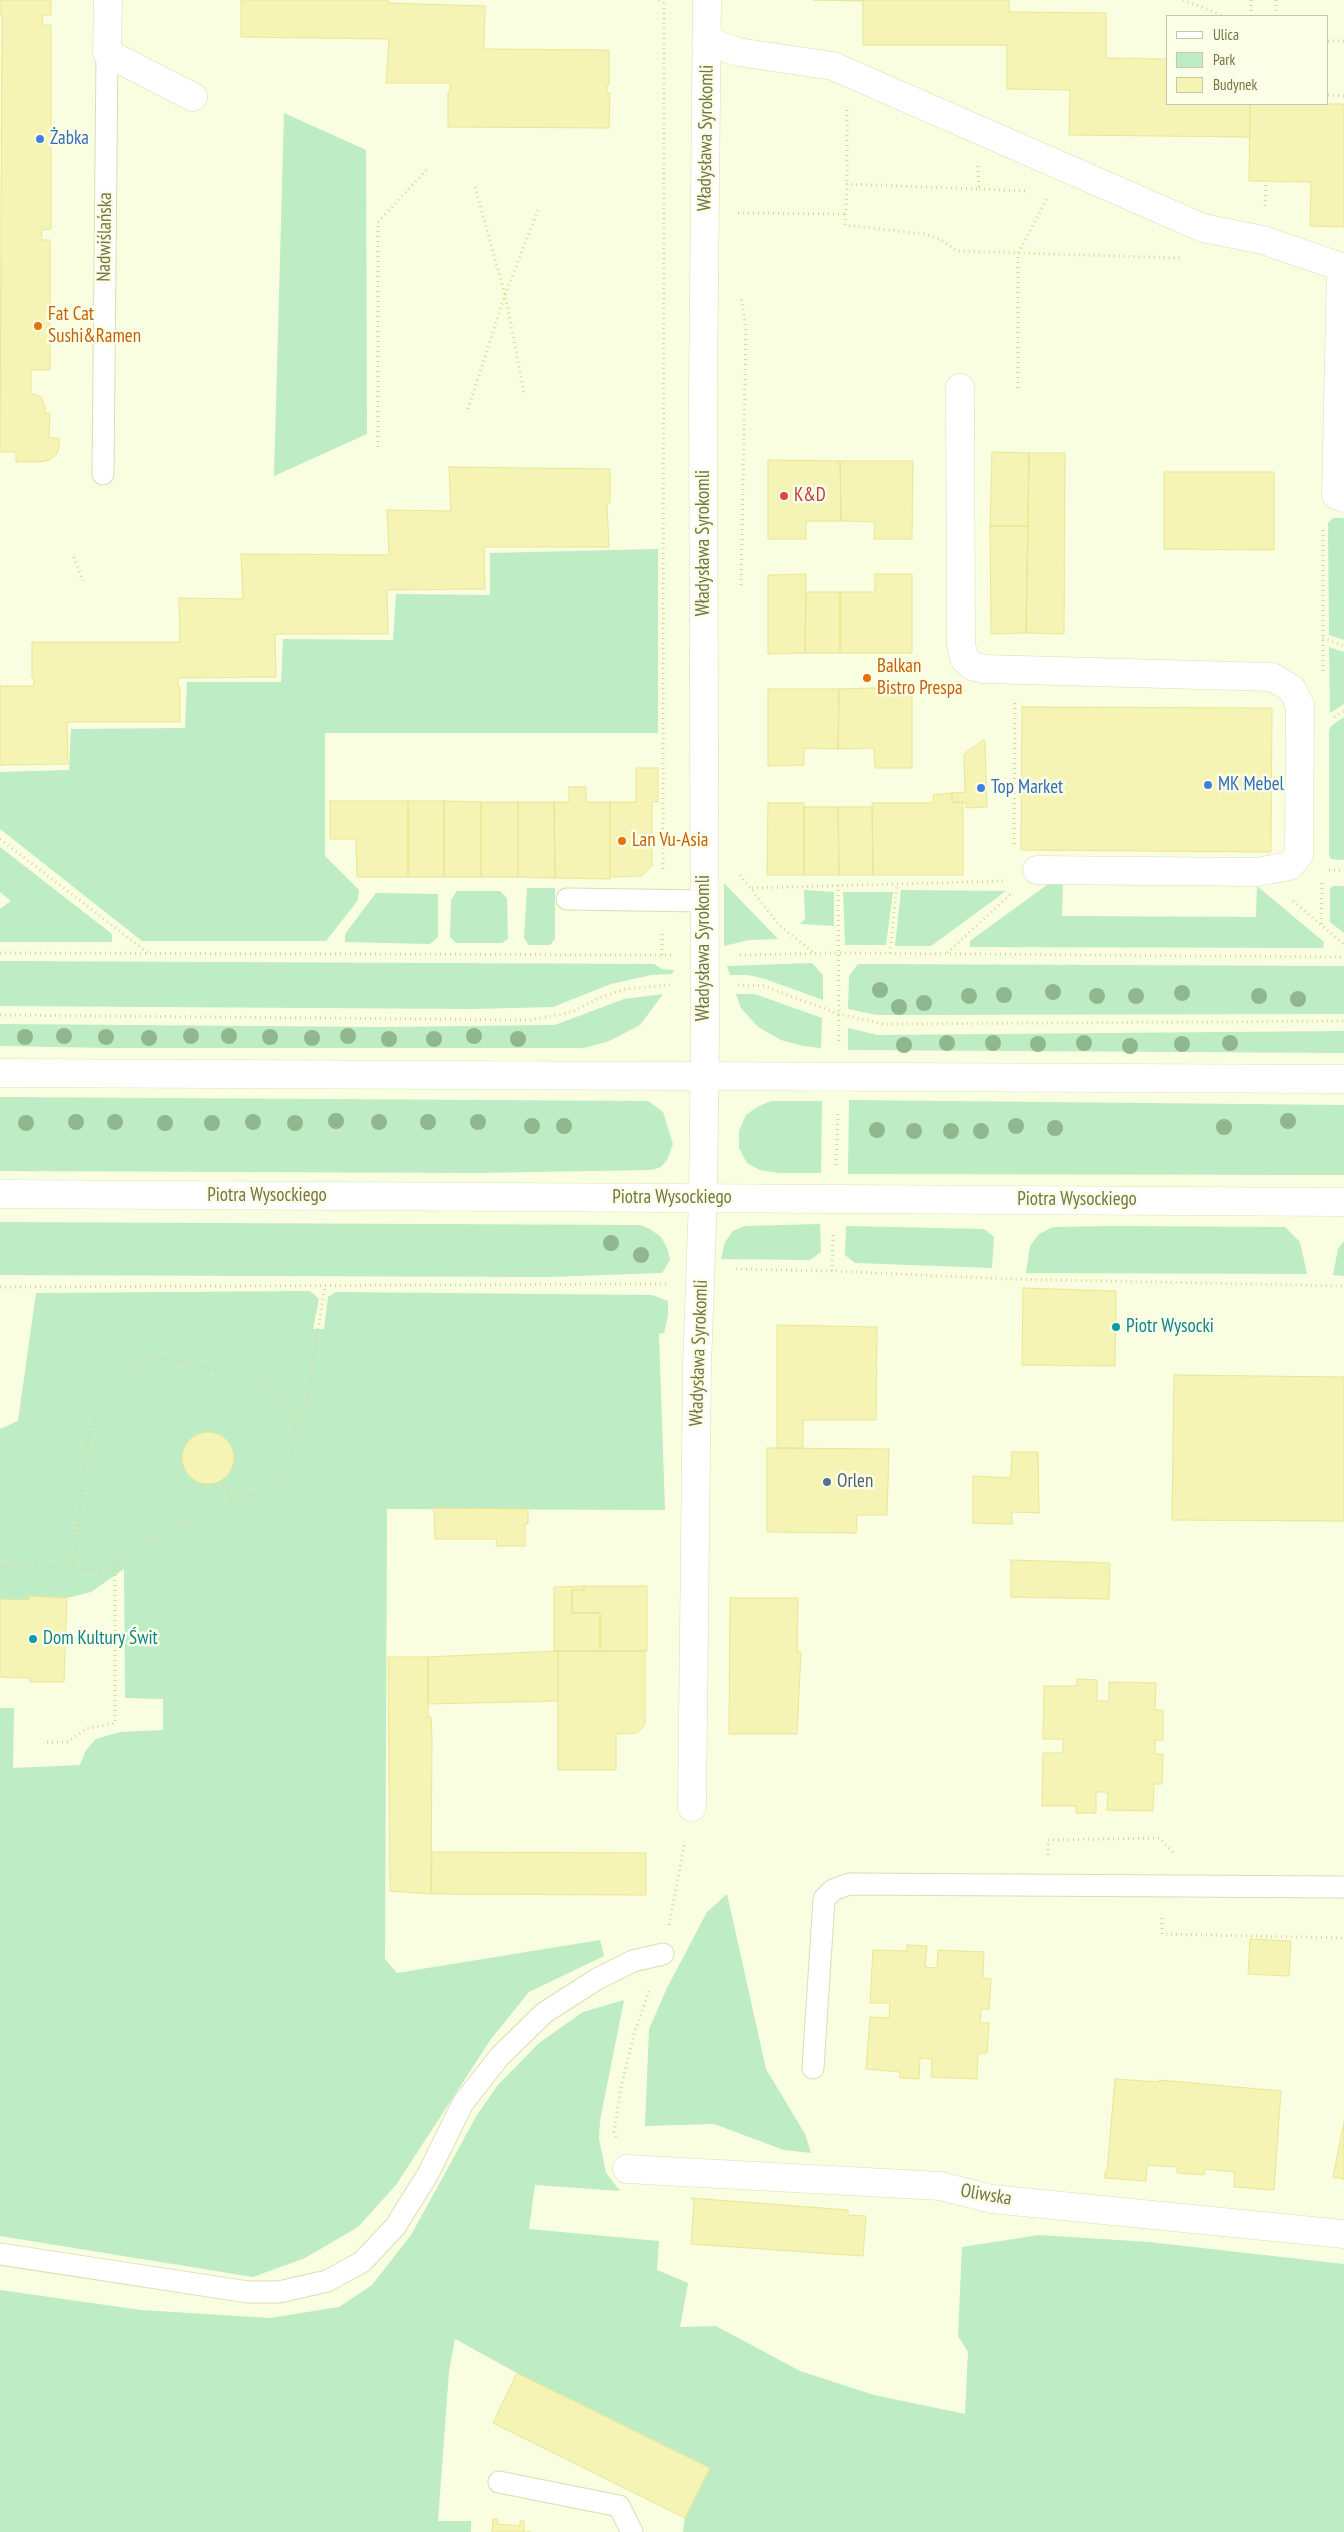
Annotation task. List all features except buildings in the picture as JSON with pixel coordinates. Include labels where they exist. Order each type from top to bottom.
[{"type":"street","name":"Nadwiślańska","points":[[107,53],[108,0]]},
{"type":"street","name":"Władysława Syrokomli","points":[[692,1807],[696,1367],[703,1198],[703,379],[707,0]]},
{"type":"street","points":[[708,42],[738,52],[833,66],[1203,228],[1263,240],[1343,268],[1336,495],[1344,498]]},
{"type":"street","points":[[107,53],[193,97]]},
{"type":"street","points":[[960,388],[961,644],[964,658],[972,666],[1015,670],[1272,677],[1292,689],[1300,705],[1299,855],[1289,866],[1257,872],[1031,876]]},
{"type":"street","points":[[0,1073],[1344,1079]]},
{"type":"street","name":"Piotra Wysockiego","points":[[0,1194],[1344,1202]]},
{"type":"street","name":"Oliwska","points":[[627,2169],[940,2186],[992,2199],[1344,2234]]},
{"type":"lane","name":"Nadwiślańska","points":[[103,474],[107,53]]},
{"type":"lane","points":[[567,899],[704,901]]},
{"type":"lane","points":[[813,2068],[824,1899],[833,1890],[849,1884],[1344,1887]]},
{"type":"lane","points":[[0,2254],[248,2292],[279,2292],[327,2281],[362,2262],[395,2227],[428,2174],[463,2103],[506,2050],[544,2013],[597,1979],[633,1961],[663,1954]]},
{"type":"lane","points":[[499,2482],[619,2506],[632,2532]]},
{"type":"path","points":[[659,0],[664,1],[662,955]]},
{"type":"path","points":[[1183,0],[1221,15]]},
{"type":"path","points":[[1251,0],[1251,15]]},
{"type":"path","points":[[1275,15],[1276,0]]},
{"type":"path","points":[[1329,41],[1344,41]]},
{"type":"path","points":[[847,71],[845,225],[924,234],[940,239],[958,251],[1018,254]]},
{"type":"path","points":[[1329,95],[1344,96]]},
{"type":"path","points":[[976,128],[979,189]]},
{"type":"path","points":[[1018,388],[1018,254],[1063,166]]},
{"type":"path","points":[[378,447],[378,222],[428,168]]},
{"type":"path","points":[[847,184],[1050,192]]},
{"type":"path","points":[[475,187],[506,295],[524,393]]},
{"type":"path","points":[[736,204],[735,213],[845,214]]},
{"type":"path","points":[[468,409],[506,295],[540,207]]},
{"type":"path","points":[[740,292],[746,332],[741,586]]},
{"type":"path","points":[[74,557],[83,581]]},
{"type":"path","points":[[1323,638],[1344,646]]},
{"type":"path","points":[[1014,852],[1015,670]]},
{"type":"path","points":[[0,838],[148,954]]},
{"type":"path","points":[[737,872],[779,925],[814,954]]},
{"type":"path","points":[[751,888],[896,884],[1031,876]]},
{"type":"path","points":[[946,953],[1031,876]]},
{"type":"path","points":[[890,953],[896,884]]},
{"type":"path","points":[[838,886],[839,953]]},
{"type":"path","points":[[0,953],[662,955],[946,953],[1344,957]]},
{"type":"path","points":[[0,1566],[74,1568],[104,1571],[115,1564],[129,1549],[258,1492],[282,1474],[292,1454],[294,1426],[307,1400],[325,1285]]},
{"type":"path","points":[[74,1568],[88,1436],[96,1417],[117,1396],[148,1356],[201,1366],[260,1387],[285,1404],[294,1426]]},
{"type":"path","points":[[221,1481],[234,1503]]},
{"type":"path","points":[[47,1742],[68,1742],[86,1729],[115,1723],[115,1564]]},
{"type":"path","points":[[1162,1910],[1162,1934],[1344,1938]]},
{"type":"green space","points":[[284,113],[366,150],[367,434],[274,476]]},
{"type":"green space","points":[[1333,518],[1344,518],[1344,640],[1329,635],[1328,523]]},
{"type":"green space","points":[[658,549],[658,733],[325,733],[325,856],[359,890],[358,900],[326,941],[142,941],[0,829],[0,772],[69,770],[71,729],[185,728],[187,682],[281,682],[283,639],[393,640],[396,594],[490,595],[490,553]]},
{"type":"green space","points":[[1329,647],[1344,652],[1344,704],[1330,713]]},
{"type":"green space","points":[[1344,717],[1344,860],[1331,859],[1329,856],[1329,731],[1331,726]]},
{"type":"green space","points":[[0,847],[112,934],[112,942],[0,942],[0,909],[11,901],[0,892]]},
{"type":"green space","points":[[1051,882],[1063,882],[1062,916],[1256,917],[1257,886],[1324,942],[1323,948],[970,947],[970,941]]},
{"type":"green space","points":[[724,883],[778,939],[749,940],[724,946]]},
{"type":"green space","points":[[1332,886],[1344,886],[1344,933],[1330,922],[1330,890]]},
{"type":"green space","points":[[527,888],[555,888],[555,939],[550,945],[529,945],[524,938]]},
{"type":"green space","points":[[804,890],[834,892],[834,926],[800,924],[805,919]]},
{"type":"green space","points":[[901,890],[1006,891],[931,946],[895,946]]},
{"type":"green space","points":[[457,891],[500,891],[507,898],[508,939],[502,943],[456,943],[450,937],[451,900]]},
{"type":"green space","points":[[843,892],[893,892],[886,945],[845,945]]},
{"type":"green space","points":[[376,893],[438,894],[438,937],[430,944],[345,942],[345,934]]},
{"type":"green space","points":[[0,961],[654,964],[662,969],[674,970],[672,974],[651,975],[611,984],[553,1007],[472,1009],[0,1006]]},
{"type":"green space","points":[[812,963],[823,975],[823,1000],[765,979],[748,975],[730,975],[727,966]]},
{"type":"green space","points":[[858,964],[1344,966],[1344,1014],[877,1015],[848,1009],[849,976]]},
{"type":"green space","points":[[663,994],[640,1025],[609,1041],[584,1048],[108,1048],[0,1046],[0,1024],[382,1027],[555,1025],[624,999]]},
{"type":"green space","points":[[736,994],[755,994],[822,1018],[821,1048],[803,1046],[781,1040],[758,1027],[741,1008]]},
{"type":"green space","points":[[848,1028],[878,1035],[1344,1031],[1344,1053],[848,1050]]},
{"type":"green space","points":[[0,1097],[648,1101],[663,1112],[673,1144],[667,1160],[661,1167],[651,1170],[476,1173],[0,1171]]},
{"type":"green space","points":[[849,1100],[1344,1105],[1344,1175],[848,1174]]},
{"type":"green space","points":[[771,1101],[822,1101],[821,1173],[780,1173],[760,1170],[747,1163],[739,1148],[739,1131],[746,1115],[757,1107]]},
{"type":"green space","points":[[0,1222],[640,1225],[661,1237],[668,1250],[670,1260],[662,1273],[548,1277],[0,1275]]},
{"type":"green space","points":[[820,1224],[821,1252],[810,1260],[721,1259],[725,1242],[733,1231],[745,1226]]},
{"type":"green space","points":[[846,1226],[984,1229],[994,1237],[992,1268],[855,1263],[845,1255]]},
{"type":"green space","points":[[1053,1227],[1285,1227],[1300,1242],[1307,1274],[1026,1273],[1030,1246],[1039,1234]]},
{"type":"green space","points":[[1344,1241],[1344,1276],[1333,1275],[1338,1249]]},
{"type":"green space","points":[[310,1291],[319,1299],[313,1329],[324,1329],[328,1297],[336,1292],[652,1295],[668,1301],[668,1316],[664,1333],[659,1334],[665,1510],[387,1509],[385,1959],[397,1973],[600,1940],[604,1956],[529,1992],[491,2039],[396,2185],[358,2227],[305,2258],[253,2277],[0,2236],[0,1708],[14,1708],[13,1768],[80,1765],[86,1750],[96,1739],[120,1732],[163,1730],[163,1699],[125,1698],[124,1569],[91,1592],[67,1598],[30,1596],[29,1600],[0,1599],[0,1429],[18,1421],[36,1293]]},
{"type":"green space","points":[[727,1894],[766,2069],[805,2134],[811,2153],[784,2150],[714,2124],[645,2126],[649,2029],[667,1988],[707,1912]]},
{"type":"green space","points":[[624,2000],[600,2120],[599,2139],[606,2173],[620,2191],[535,2185],[529,2229],[659,2241],[657,2270],[688,2283],[680,2327],[716,2326],[800,2371],[874,2395],[965,2414],[968,2352],[958,2336],[962,2247],[1039,2235],[1149,2242],[1344,2264],[1344,2532],[683,2532],[685,2518],[709,2468],[517,2373],[455,2339],[449,2371],[438,2521],[471,2521],[471,2532],[0,2532],[0,2290],[141,2310],[270,2318],[339,2307],[372,2285],[411,2235],[477,2115],[498,2085],[539,2043],[583,2012]]},
{"type":"place","name":"Żabka","points":[[40,139]]},
{"type":"place","name":"Fat Cat Sushi&Ramen","points":[[38,326]]},
{"type":"place","name":"K&D","points":[[784,496]]},
{"type":"place","name":"Balkan Bistro Prespa","points":[[867,678]]},
{"type":"place","name":"MK Mebel","points":[[1208,785]]},
{"type":"place","name":"Top Market","points":[[981,788]]},
{"type":"place","name":"Lan Vu-Asia","points":[[622,841]]},
{"type":"place","name":"Piotr Wysocki","points":[[1116,1327]]},
{"type":"place","name":"Orlen","points":[[827,1482]]},
{"type":"place","name":"Dom Kultury Świt","points":[[33,1639]]}]
